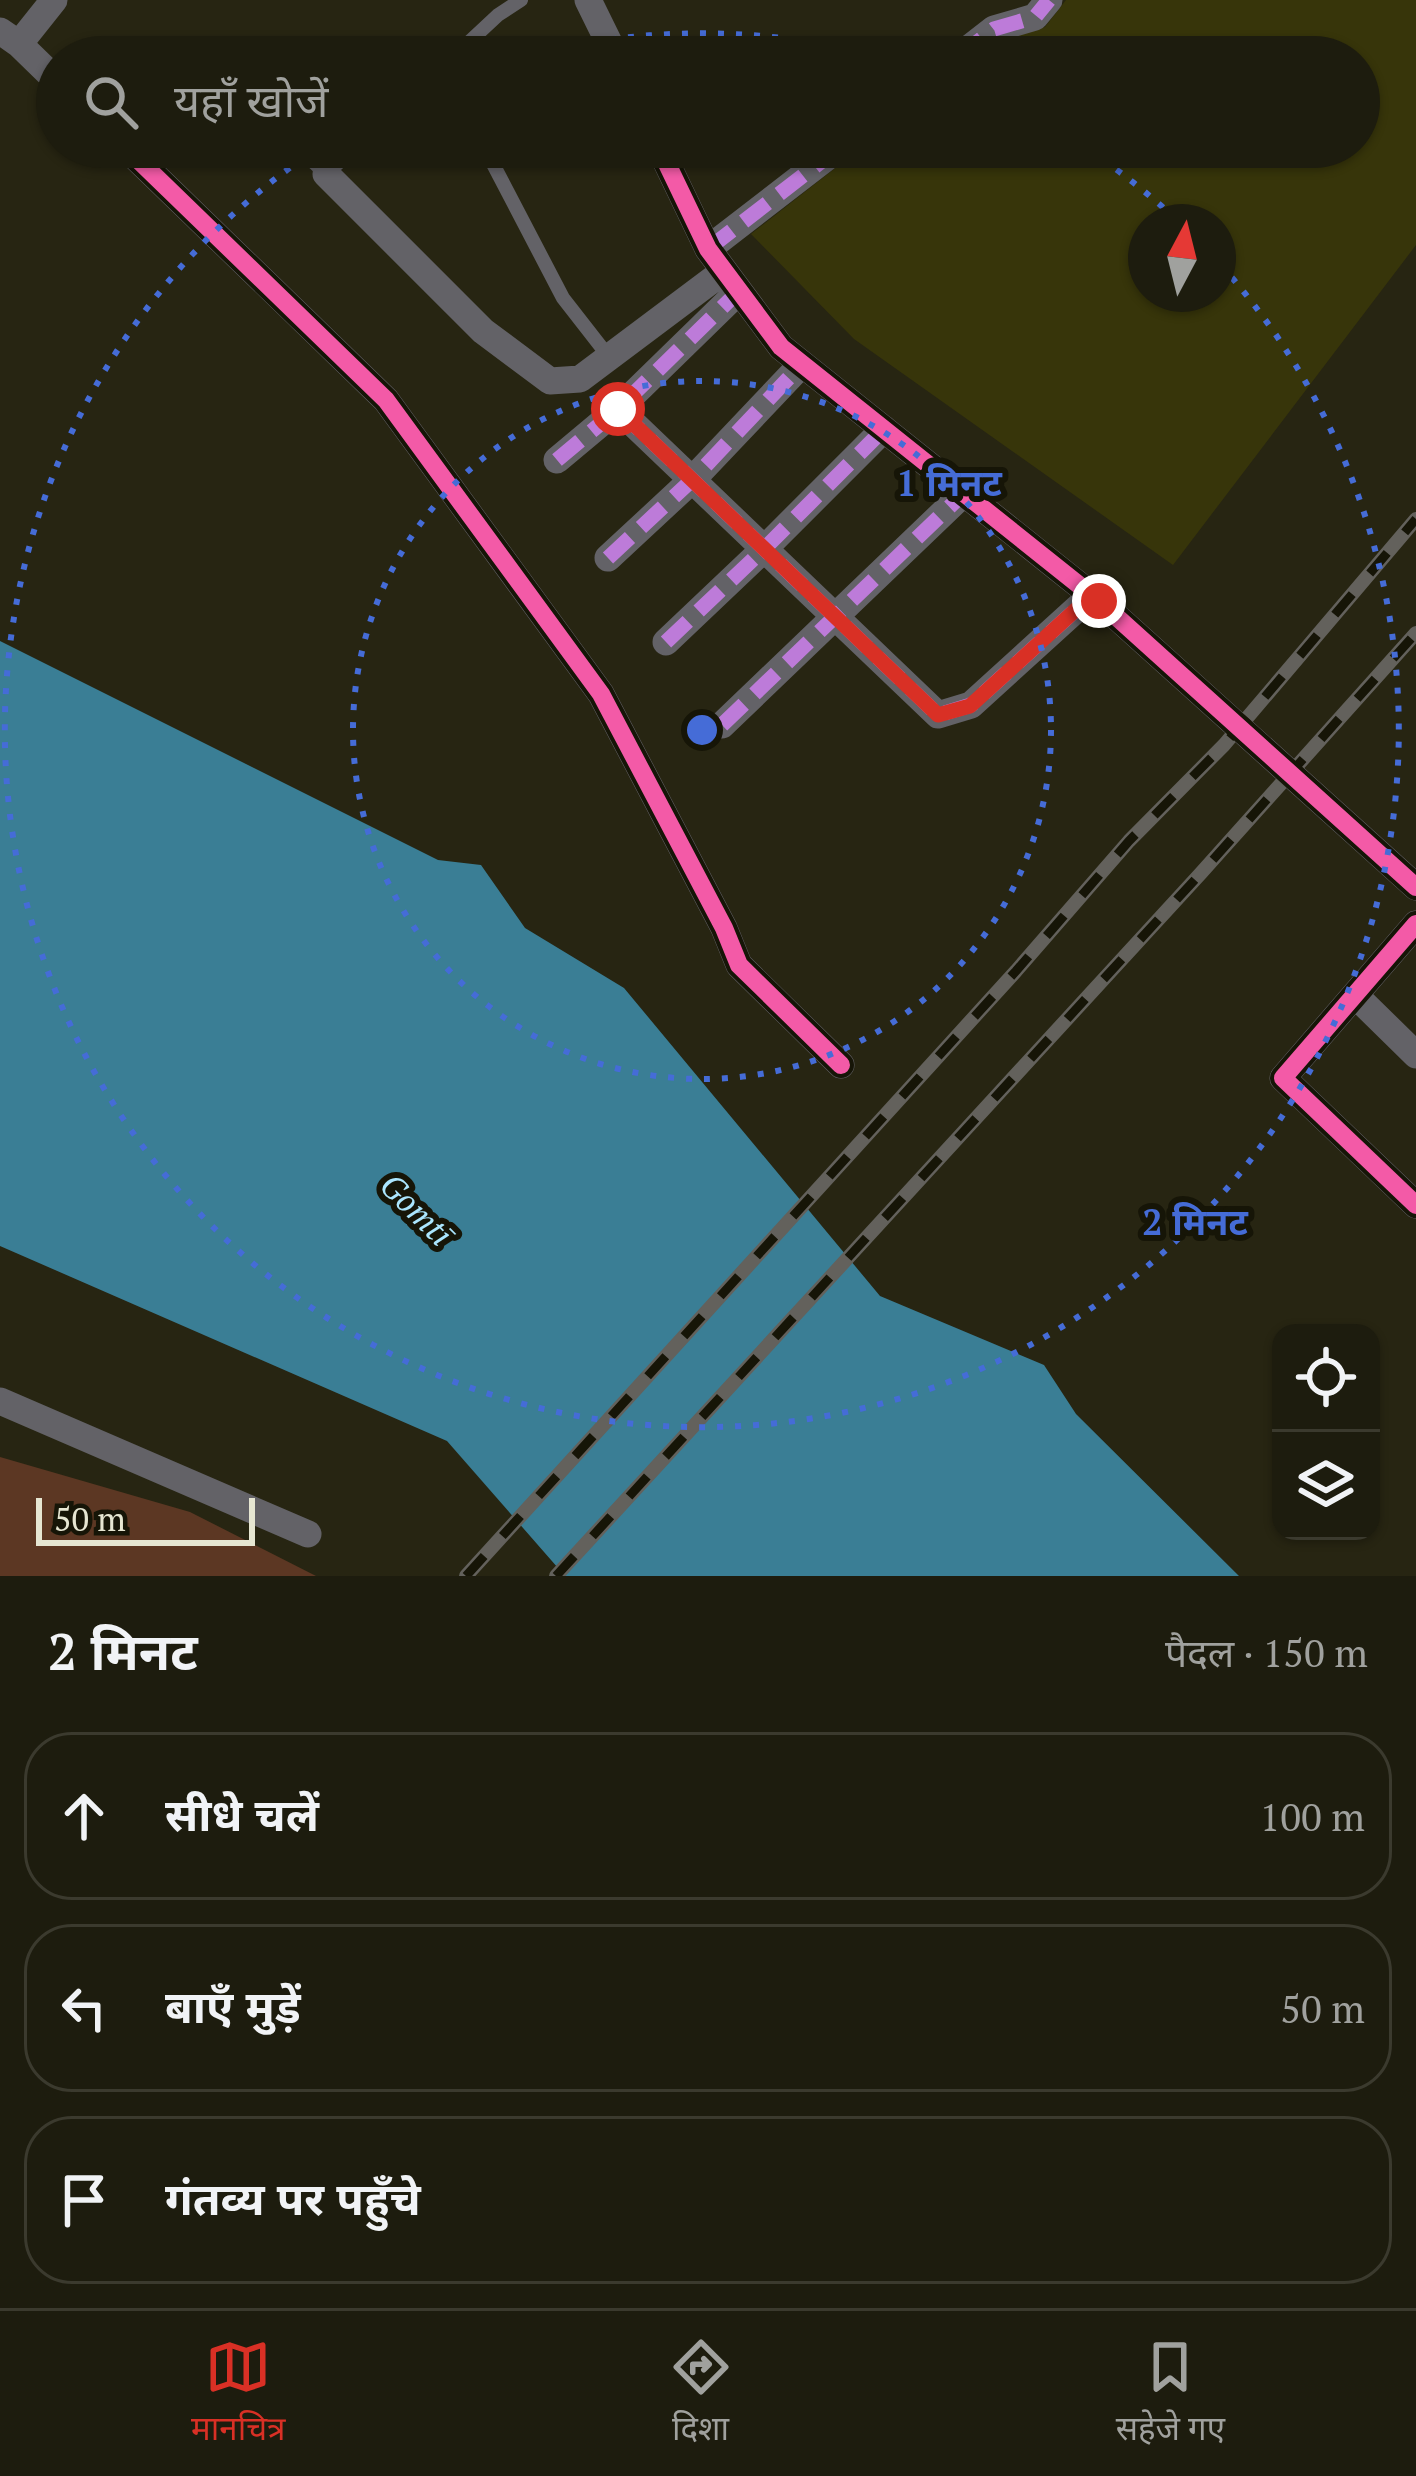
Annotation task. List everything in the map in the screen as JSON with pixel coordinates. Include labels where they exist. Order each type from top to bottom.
[{"type":"street","points":[[36,62],[9,38],[54,0]]},
{"type":"street","points":[[588,0],[606,36]]},
{"type":"street","points":[[985,36],[1035,17],[1048,0]]},
{"type":"street","points":[[147,168],[386,400],[601,694],[739,964],[842,1065]]},
{"type":"street","points":[[670,168],[724,270],[781,347],[1092,595],[1416,887]]},
{"type":"street","points":[[556,460],[618,409],[724,270],[820,168]]},
{"type":"street","points":[[326,174],[483,331],[550,381],[580,379],[724,270]]},
{"type":"street","points":[[608,558],[802,364]]},
{"type":"street","points":[[618,409],[938,715],[970,706],[1092,595]]},
{"type":"street","points":[[666,642],[884,429]]},
{"type":"street","points":[[722,725],[964,493]]},
{"type":"street","points":[[1416,924],[1283,1078],[1416,1205]]},
{"type":"street","points":[[1355,995],[1416,1055]]},
{"type":"street","points":[[0,1401],[308,1534]]},
{"type":"lane","points":[[476,36],[521,0]]},
{"type":"lane","points":[[320,168],[326,174],[333,168]]},
{"type":"lane","points":[[495,168],[563,298],[609,356]]},
{"type":"shaded area","points":[[1066,0],[1416,0],[1416,245],[1173,565],[854,339],[751,234],[835,168],[1380,168],[1380,36],[1011,36],[1045,27]]},
{"type":"shaded area","points":[[0,1457],[190,1512],[316,1576],[0,1576]]},
{"type":"water","name":"Gomtī","points":[[0,641],[438,860],[481,865],[525,928],[624,988],[880,1296],[1044,1365],[1076,1414],[1239,1576],[565,1576],[447,1441],[0,1246]]},
{"type":"railway","points":[[466,1576],[1129,841],[1224,745],[1416,519]]},
{"type":"railway","points":[[556,1576],[1416,633]]},
{"type":"marked path","points":[[985,36],[1035,17],[1049,0]]},
{"type":"marked path","points":[[708,249],[813,168]]},
{"type":"marked path","points":[[557,460],[618,409],[739,291]]},
{"type":"marked path","points":[[608,558],[692,480],[802,364]]},
{"type":"marked path","points":[[618,409],[938,715],[971,705],[1092,595]]},
{"type":"marked path","points":[[666,642],[884,429]]},
{"type":"marked path","points":[[722,725],[964,493]]},
{"type":"cycle path","points":[[147,168],[386,400],[601,694],[739,965],[841,1065]]},
{"type":"cycle path","points":[[669,168],[708,249],[781,347],[1099,601],[1416,887]]},
{"type":"cycle path","points":[[1416,924],[1283,1078],[1416,1205]]},
{"type":"route","points":[[618,409],[938,715],[970,706],[1092,595],[1099,601]]}]
